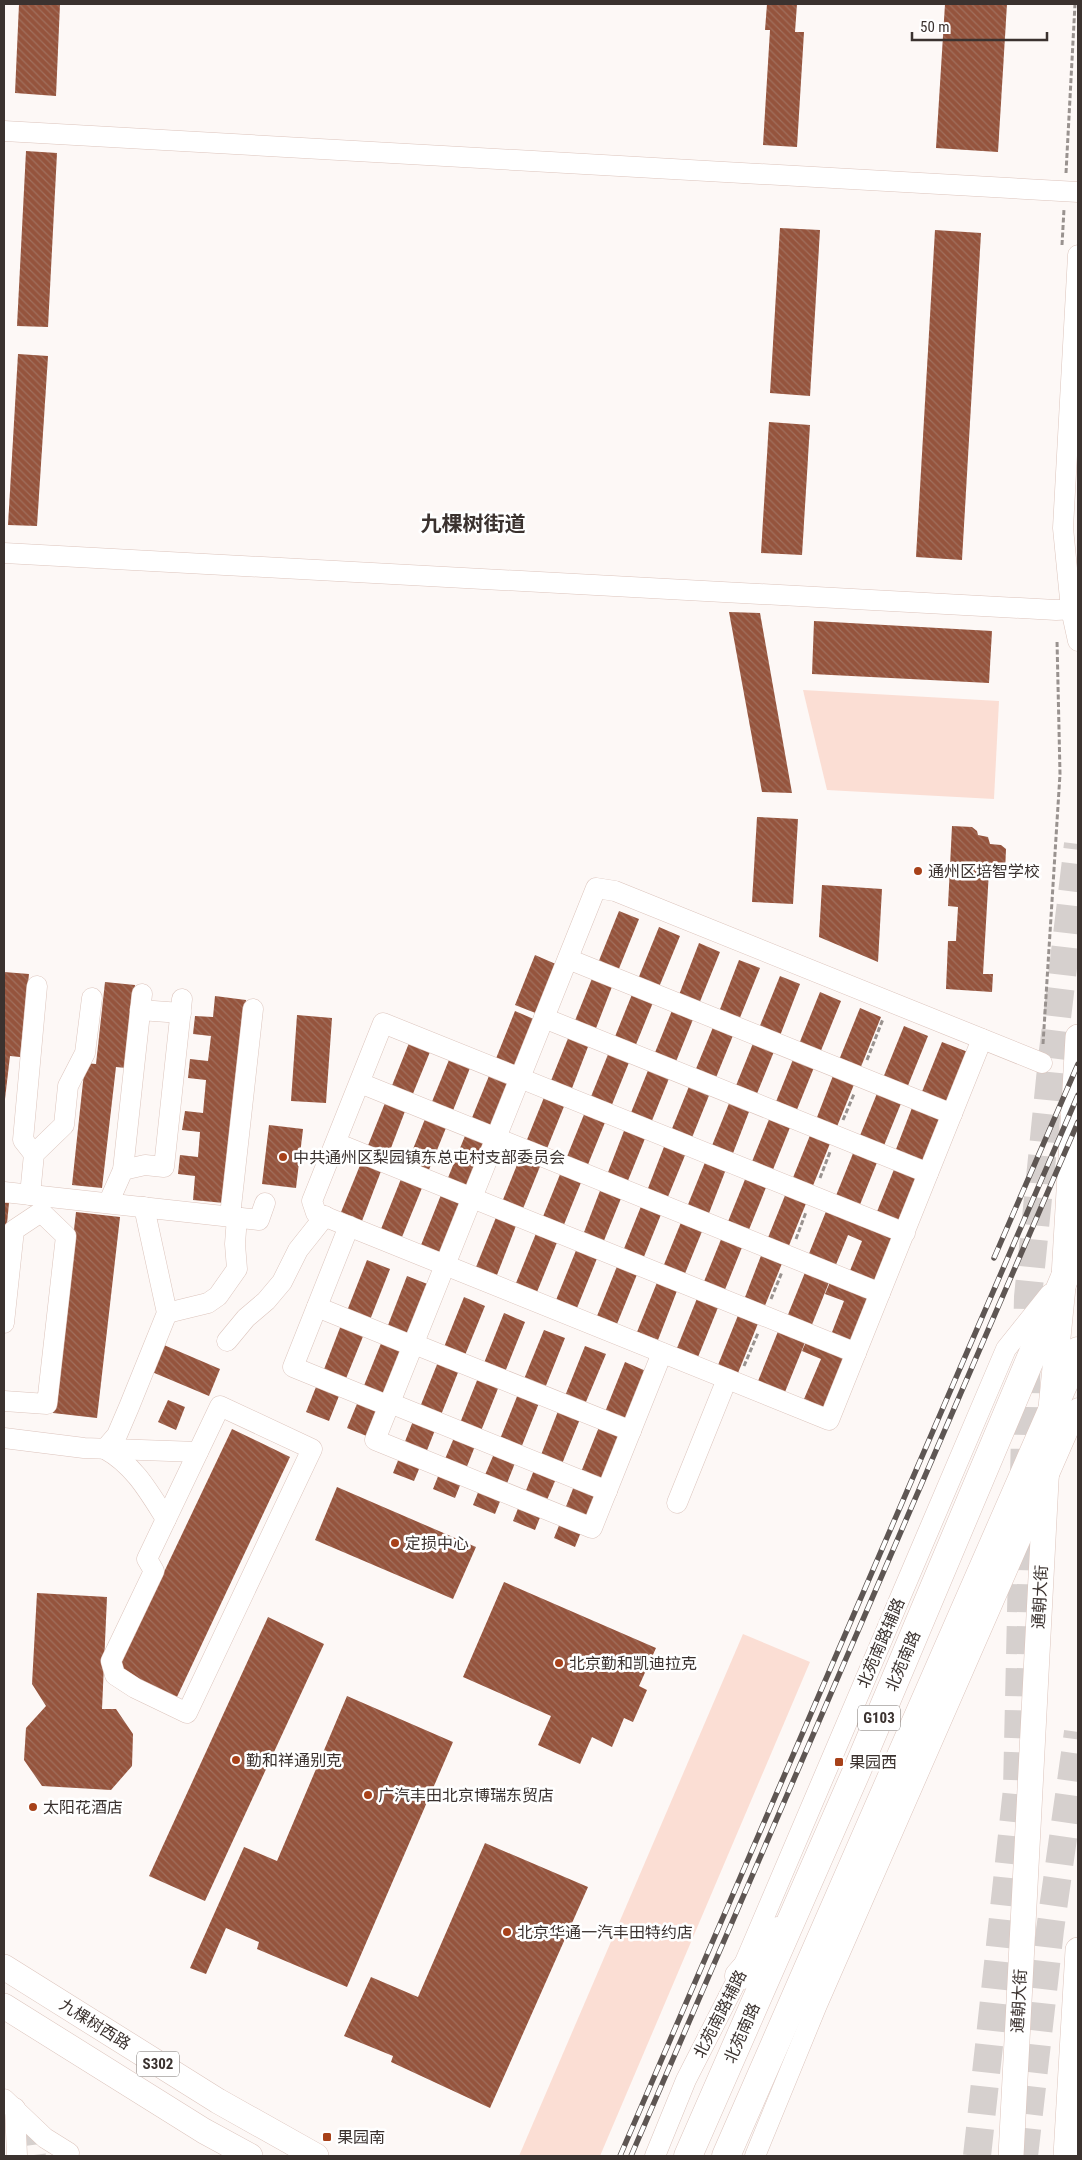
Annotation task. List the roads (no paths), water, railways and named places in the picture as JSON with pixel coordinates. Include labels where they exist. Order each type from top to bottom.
[{"type":"highway","name":"北苑南路","points":[[688,2156],[858,1768],[1078,1246]]},
{"type":"highway","name":"G103","points":[[726,2156],[1078,1351]]},
{"type":"highway","points":[[740,1976],[796,1911]]},
{"type":"main road","name":"通朝大街","points":[[1011,2156],[1046,1482],[1050,1418],[1064,1277],[1078,1038]]},
{"type":"main road","points":[[1066,2156],[1078,1950]]},
{"type":"main road","name":"九棵树西路","points":[[4,1967],[218,2101],[316,2156]]},
{"type":"main road","name":"九棵树西路","points":[[4,2006],[204,2130],[250,2156]]},
{"type":"street","points":[[4,131],[1078,192]]},
{"type":"street","points":[[1078,255],[1063,528],[1078,641]]},
{"type":"street","points":[[4,553],[1075,609]]},
{"type":"street","points":[[662,1353],[592,1528],[375,1440],[596,888],[615,891],[1042,1063]]},
{"type":"street","points":[[568,959],[952,1114]]},
{"type":"street","points":[[4,1401],[48,1404],[66,1236],[38,1201],[34,1154],[23,1140],[37,986]]},
{"type":"street","points":[[34,1154],[64,1125],[68,1086],[85,1053],[92,998]]},
{"type":"street","points":[[110,1203],[123,1170],[141,1002],[181,1006],[164,1167],[144,1165],[123,1170]]},
{"type":"street","points":[[167,1313],[208,1303],[218,1296],[237,1269],[233,1217],[253,1009]]},
{"type":"street","points":[[544,1018],[928,1173]]},
{"type":"street","points":[[904,1233],[383,1023],[312,1201],[316,1213],[829,1420],[982,1039]]},
{"type":"street","points":[[360,1083],[880,1293]]},
{"type":"street","points":[[336,1143],[856,1353]]},
{"type":"street","points":[[4,1192],[38,1201],[110,1203],[259,1220],[265,1203]]},
{"type":"street","points":[[4,1324],[14,1230],[38,1201]]},
{"type":"street","points":[[105,1449],[116,1435],[129,1407],[167,1313],[144,1207]]},
{"type":"street","points":[[227,1341],[246,1318],[266,1302],[282,1282],[298,1250],[325,1216]]},
{"type":"street","points":[[349,1226],[293,1367],[607,1491]]},
{"type":"street","name":"北苑南路辅路","points":[[654,2156],[686,2080],[740,1976],[1006,1349],[1064,1277]]},
{"type":"street","points":[[317,1307],[631,1431]]},
{"type":"street","points":[[677,1503],[727,1379]]},
{"type":"street","points":[[220,1406],[312,1450],[187,1713],[135,1688],[115,1675],[111,1661],[154,1571],[147,1559],[166,1519],[220,1406]]},
{"type":"street","points":[[755,2156],[817,2004],[1078,1408]]},
{"type":"street","points":[[4,1438],[84,1448],[198,1452]]},
{"type":"street","points":[[105,1449],[120,1457],[137,1475],[166,1519]]},
{"type":"street","points":[[9,2104],[45,2138],[69,2153]]},
{"type":"street","points":[[9,2104],[17,2156]]},
{"type":"tunnel","points":[[1024,1477],[1028,1297],[1052,1059],[1078,844]]},
{"type":"tunnel","points":[[977,2156],[1017,1789],[1023,1525]]},
{"type":"tunnel","points":[[1024,2156],[1050,1930],[1078,1732]]},
{"type":"tunnel","points":[[32,2125],[36,2156]]},
{"type":"railway","points":[[994,1258],[1078,1064]]},
{"type":"railway","points":[[620,2156],[1078,1095]]},
{"type":"railway","points":[[631,2156],[1078,1122]]},
{"type":"place","name":"通州区培智学校","points":[[918,871]]},
{"type":"place","name":"中共通州区梨园镇东总屯村支部委员会","points":[[283,1157]]},
{"type":"place","name":"定损中心","points":[[395,1543]]},
{"type":"place","name":"北京勤和凯迪拉克","points":[[559,1663]]},
{"type":"place","name":"勤和祥通别克","points":[[236,1760]]},
{"type":"place","name":"果园西","points":[[839,1762]]},
{"type":"place","name":"广汽丰田北京博瑞东贸店","points":[[368,1795]]},
{"type":"place","name":"太阳花酒店","points":[[33,1807]]},
{"type":"place","name":"北京华通一汽丰田特约店","points":[[507,1932]]},
{"type":"place","name":"果园南","points":[[327,2137]]},
{"type":"district","name":"九棵树街道","points":[[473,524]]}]
